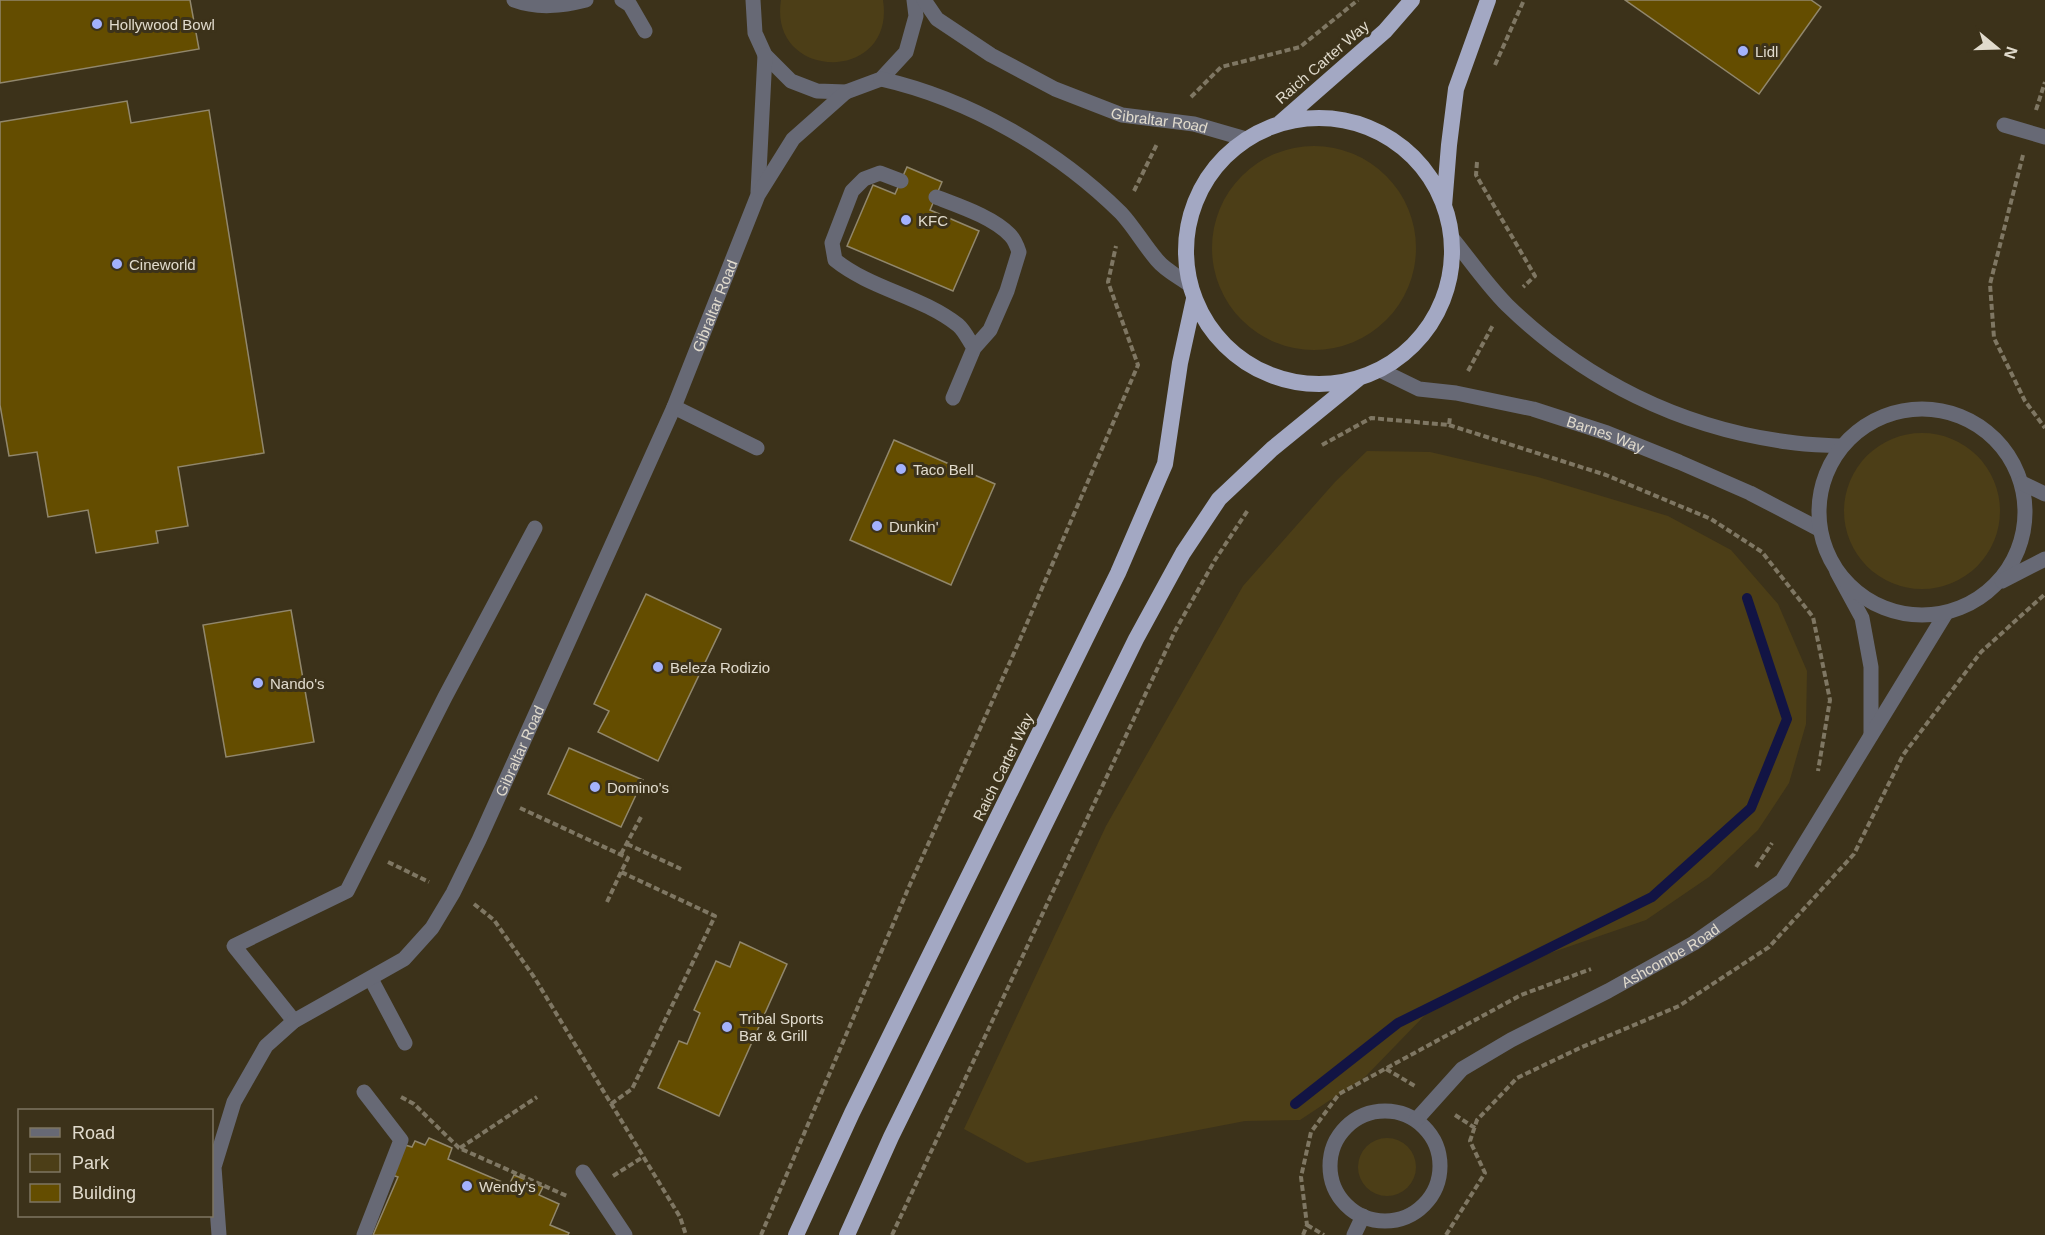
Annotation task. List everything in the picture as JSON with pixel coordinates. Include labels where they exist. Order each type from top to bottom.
[{"type":"highway","name":"Raich Carter Way","points":[[1279,124],[1386,31],[1412,0]]},
{"type":"highway","points":[[1444,206],[1456,89],[1488,0]]},
{"type":"highway","points":[[1313,118],[1346,120],[1378,132],[1407,150],[1429,176],[1444,206],[1452,238],[1451,270],[1443,300],[1428,328],[1406,351],[1380,370],[1359,378],[1326,384],[1293,382],[1261,372],[1233,353],[1210,329],[1192,292],[1186,267],[1186,238],[1192,209],[1205,182],[1223,158],[1246,140],[1279,124],[1313,118]]},
{"type":"highway","name":"Raich Carter Way","points":[[796,1235],[852,1113],[1119,573],[1165,464],[1192,292]]},
{"type":"highway","points":[[847,1235],[891,1137],[958,999],[1136,639],[1183,553],[1220,499],[1272,449],[1359,378]]},
{"type":"street","points":[[514,0],[529,6],[554,6],[586,0]]},
{"type":"street","points":[[622,0],[630,5],[645,31]]},
{"type":"street","points":[[753,0],[755,33],[765,55],[791,81],[817,91],[846,92],[880,79],[906,52],[916,16],[914,0]]},
{"type":"street","name":"Gibraltar Road","points":[[924,0],[937,19],[991,55],[1055,89],[1122,116],[1194,124],[1246,140]]},
{"type":"street","name":"Gibraltar Road","points":[[758,195],[765,55]]},
{"type":"street","points":[[880,79],[908,85],[973,111],[1030,143],[1078,175],[1122,215],[1159,262],[1192,292]]},
{"type":"street","name":"Gibraltar Road","points":[[219,1235],[214,1167],[234,1102],[266,1046],[294,1021],[404,959],[432,928],[453,893],[498,798],[674,407],[758,195],[793,139],[846,92]]},
{"type":"street","points":[[2004,126],[2037,135]]},
{"type":"street","points":[[901,181],[880,173],[864,179],[852,191],[832,243],[835,260],[851,273],[945,317],[960,327],[974,348]]},
{"type":"street","points":[[936,197],[996,224],[1011,235],[1019,252],[1007,291],[990,330],[974,348],[953,398]]},
{"type":"street","points":[[1452,238],[1505,303],[1545,339],[1580,364],[1635,397],[1684,418],[1736,433],[1789,443],[1842,446]]},
{"type":"street","name":"Barnes Way","points":[[1380,370],[1419,388],[1533,408],[1607,433],[1750,493],[1819,529]]},
{"type":"street","points":[[674,407],[757,448]]},
{"type":"street","points":[[1871,735],[1871,667],[1862,618],[1826,551],[1819,529],[1818,506],[1822,485],[1830,465],[1842,446],[1861,428],[1885,415],[1911,409],[1944,411],[1974,422],[1995,438],[2011,459],[2022,483],[2026,509],[2023,536],[2014,561],[1998,583]]},
{"type":"street","points":[[2022,483],[2045,494]]},
{"type":"street","points":[[294,1021],[234,946],[347,891],[445,697],[535,528]]},
{"type":"street","points":[[1837,572],[1859,594],[1886,609],[1915,616],[1946,613],[1974,602],[1998,583],[2045,559]]},
{"type":"street","name":"Ashcombe Road","points":[[1416,1120],[1462,1069],[1511,1040],[1608,991],[1694,943],[1782,881],[1946,613]]},
{"type":"street","points":[[371,979],[405,1043]]},
{"type":"street","points":[[364,1092],[401,1140],[364,1235]]},
{"type":"street","points":[[1377,1111],[1397,1112],[1416,1120],[1431,1135],[1439,1154],[1440,1174],[1433,1194],[1418,1211],[1397,1220],[1375,1221],[1353,1212],[1338,1196],[1330,1175],[1331,1152],[1341,1132],[1357,1118],[1377,1111]]},
{"type":"street","points":[[583,1172],[625,1235]]},
{"type":"street","points":[[1354,1235],[1363,1216]]},
{"type":"path","points":[[761,1235],[908,889],[1018,644],[1138,365],[1108,282],[1122,215],[1168,121],[1221,67],[1300,47],[1358,0]]},
{"type":"path","points":[[1492,72],[1524,0]]},
{"type":"path","points":[[2045,82],[2037,135],[2007,212],[1990,284],[1994,338],[2025,400],[2045,428]]},
{"type":"path","points":[[1449,425],[1456,393],[1505,303],[1535,276],[1476,175],[1477,155]]},
{"type":"path","points":[[1320,446],[1371,418],[1449,425],[1606,475],[1711,519],[1762,552],[1813,617],[1830,700],[1816,778]]},
{"type":"path","points":[[892,1235],[1174,631],[1215,560],[1253,502]]},
{"type":"path","points":[[498,798],[628,858],[608,902]]},
{"type":"path","points":[[621,854],[641,818]]},
{"type":"path","points":[[1753,872],[1778,834]]},
{"type":"path","points":[[627,844],[681,869]]},
{"type":"path","points":[[367,852],[476,905],[494,920],[534,977],[680,1217],[686,1235]]},
{"type":"path","points":[[611,1104],[632,1089],[716,916],[621,873]]},
{"type":"path","points":[[1303,1235],[1307,1225],[1301,1177],[1311,1132],[1339,1094],[1521,995],[1596,967]]},
{"type":"path","points":[[1386,1069],[1434,1098]]},
{"type":"path","points":[[399,1096],[414,1104],[459,1148],[573,1198],[643,1157]]},
{"type":"path","points":[[459,1148],[537,1097]]},
{"type":"path","points":[[1307,1225],[1324,1235]]},
{"type":"green space","points":[[781,0],[883,0],[882,27],[871,47],[853,59],[832,62],[811,58],[793,46],[782,27]]},
{"type":"green space","points":[[1314,146],[1334,148],[1353,154],[1386,176],[1408,209],[1414,228],[1416,248],[1414,268],[1408,287],[1386,320],[1353,342],[1334,348],[1314,350],[1294,348],[1275,342],[1242,320],[1220,287],[1214,268],[1212,248],[1214,228],[1220,209],[1242,176],[1275,154],[1294,148]]},
{"type":"green space","points":[[1922,433],[1937,434],[1952,439],[1977,456],[1994,481],[1999,496],[1999,526],[1994,541],[1977,566],[1952,583],[1937,588],[1922,589],[1907,588],[1892,583],[1867,566],[1850,541],[1845,526],[1844,511],[1845,496],[1850,481],[1867,456],[1892,439],[1907,434]]},
{"type":"green space","points":[[1367,451],[1430,452],[1538,477],[1668,516],[1731,550],[1778,604],[1807,671],[1806,724],[1789,783],[1758,830],[1709,877],[1646,920],[1524,962],[1426,1014],[1365,1077],[1300,1120],[1245,1121],[1027,1163],[964,1129],[1106,826],[1243,586],[1335,482]]},
{"type":"green space","points":[[1381,1138],[1393,1138],[1408,1146],[1416,1161],[1416,1173],[1408,1188],[1393,1196],[1381,1196],[1366,1188],[1358,1173],[1358,1161],[1366,1146]]},
{"type":"building","name":"Hollywood Bowl","points":[[0,0],[190,0],[199,49],[0,83]]},
{"type":"building","name":"Lidl","points":[[1625,0],[1811,0],[1821,7],[1759,94]]},
{"type":"building","name":"Cineworld","points":[[127,101],[131,123],[209,110],[264,453],[178,467],[188,526],[156,531],[158,543],[96,553],[88,510],[48,517],[37,452],[9,456],[0,405],[0,122]]},
{"type":"building","name":"KFC","points":[[907,167],[942,182],[930,210],[979,231],[953,291],[847,246],[873,185],[895,194]]},
{"type":"building","points":[[894,440],[995,484],[951,585],[850,540]]},
{"type":"building","name":"Beleza Rodizio","points":[[646,594],[721,629],[658,761],[598,732],[609,711],[594,704]]},
{"type":"building","name":"Nando's","points":[[291,610],[314,742],[226,757],[203,625]]},
{"type":"building","name":"Domino's","points":[[569,748],[643,780],[621,827],[548,794]]},
{"type":"building","name":"Tribal Sports Bar & Grill","points":[[740,942],[787,964],[719,1116],[658,1088],[679,1041],[687,1044],[700,1013],[694,1010],[716,961],[730,967]]},
{"type":"building","name":"Wendy's","points":[[429,1138],[452,1148],[448,1159],[509,1185],[514,1175],[543,1187],[539,1195],[559,1204],[550,1225],[569,1233],[568,1235],[373,1235],[398,1177],[392,1175],[405,1145],[412,1147],[415,1141],[425,1145]]},
{"type":"waterway","points":[[1295,1104],[1398,1023],[1652,897],[1751,808],[1787,719],[1747,598]]},
{"type":"place","name":"Hollywood Bowl","points":[[97,24]]},
{"type":"place","name":"Lidl","points":[[1743,51]]},
{"type":"place","name":"KFC","points":[[906,220]]},
{"type":"place","name":"Cineworld","points":[[117,264]]},
{"type":"place","name":"Taco Bell","points":[[901,469]]},
{"type":"place","name":"Dunkin'","points":[[877,526]]},
{"type":"place","name":"Beleza Rodizio","points":[[658,667]]},
{"type":"place","name":"Nando's","points":[[258,683]]},
{"type":"place","name":"Domino's","points":[[595,787]]},
{"type":"place","name":"Tribal Sports Bar & Grill","points":[[727,1027]]},
{"type":"place","name":"Wendy's","points":[[467,1186]]}]
